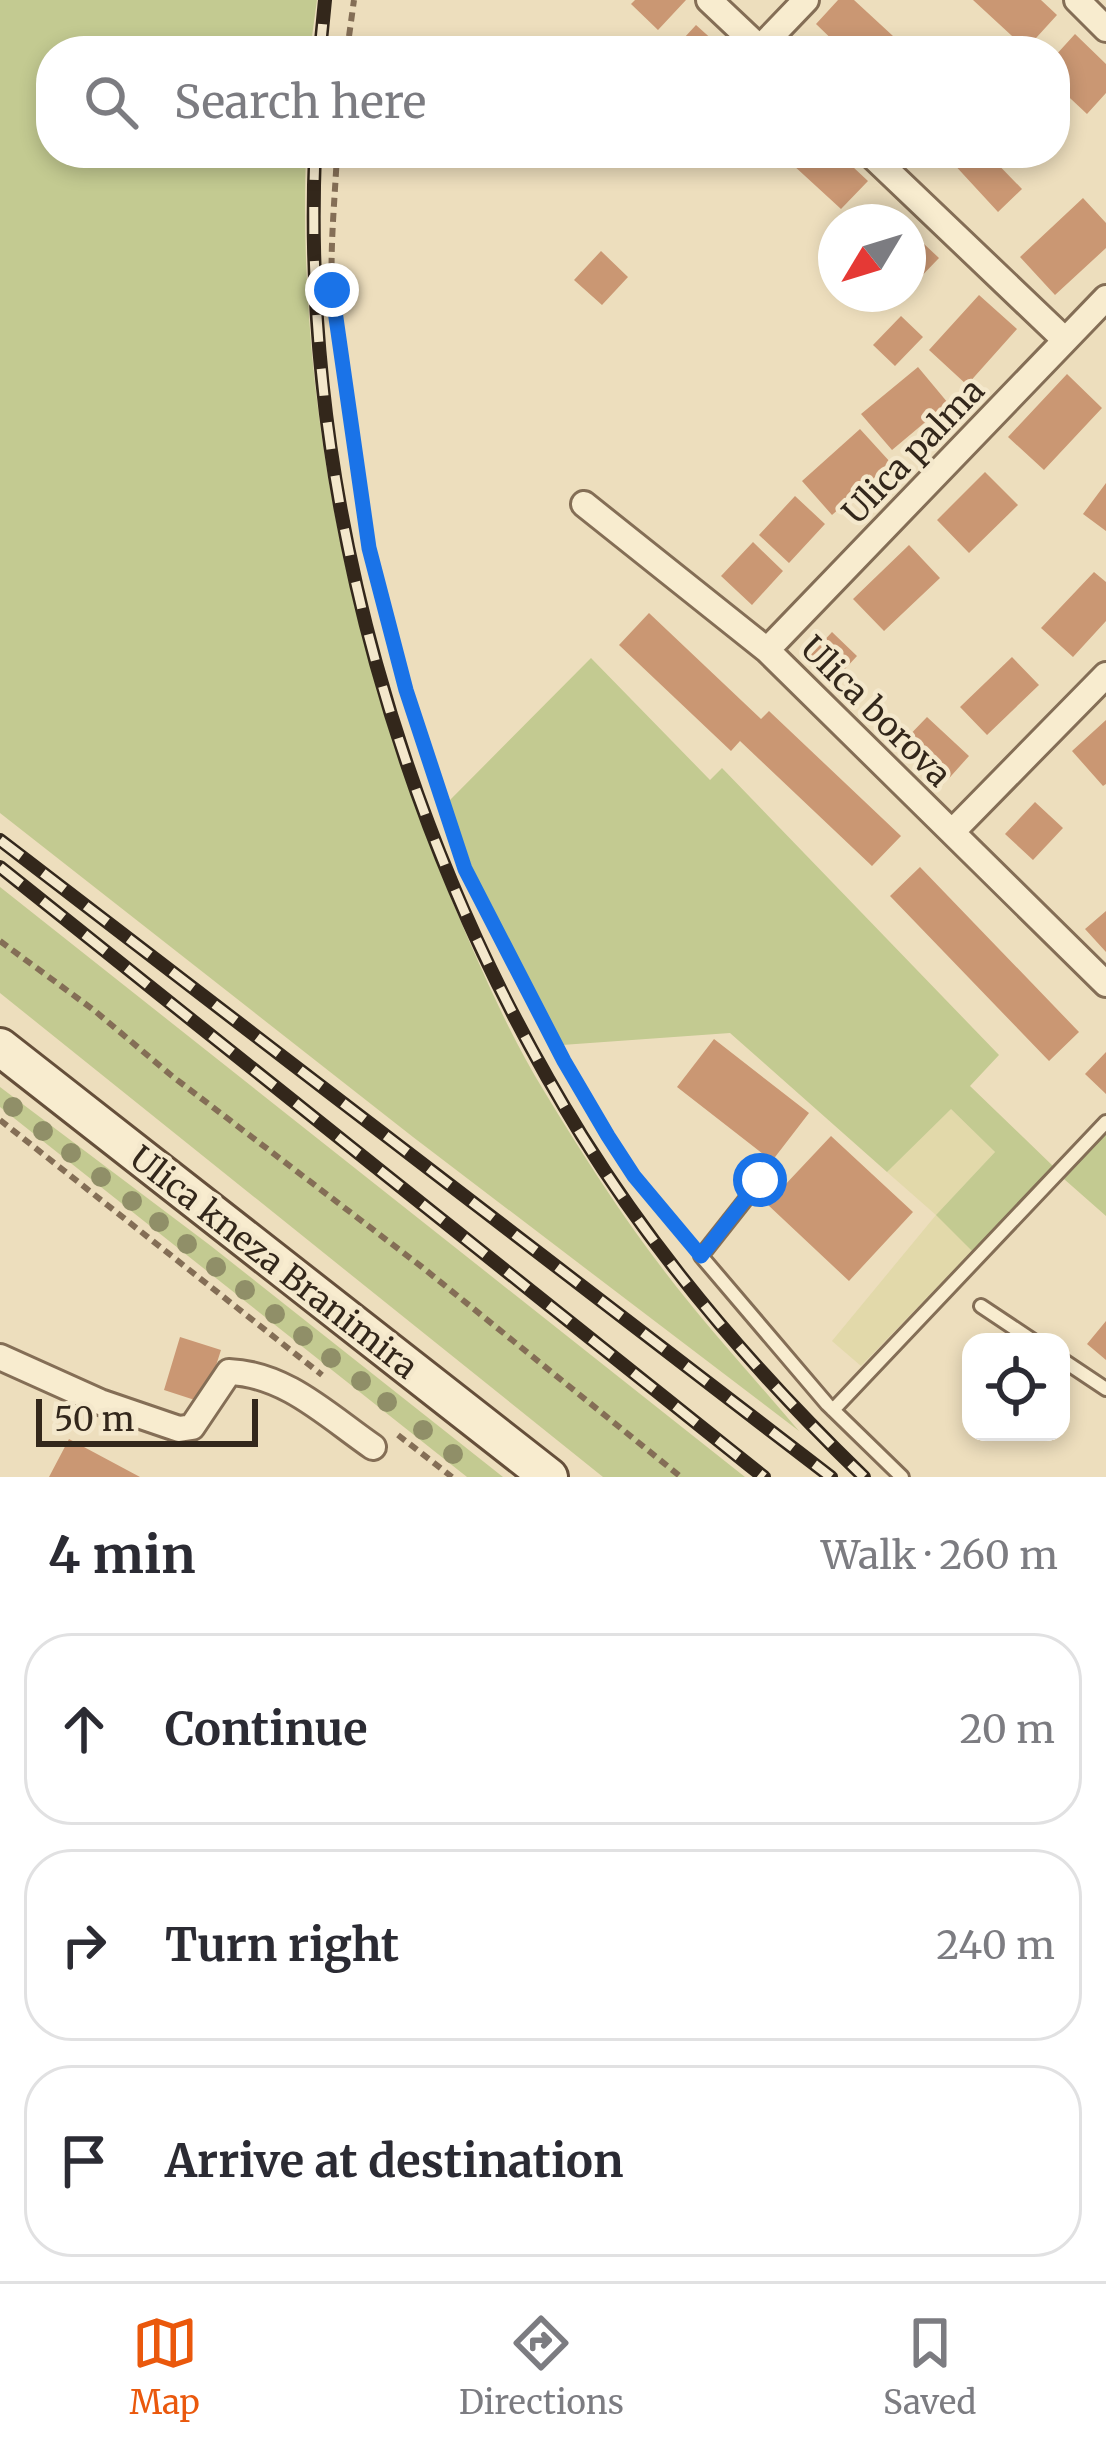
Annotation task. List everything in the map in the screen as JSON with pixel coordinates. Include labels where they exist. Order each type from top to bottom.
[{"type":"main road","name":"Ulica kneza Branimira","points":[[0,1048],[549,1477]]},
{"type":"street","points":[[709,0],[746,36]]},
{"type":"street","points":[[774,36],[806,0]]},
{"type":"street","points":[[1077,0],[1106,29]]},
{"type":"street","points":[[885,168],[1066,340]]},
{"type":"street","name":"Ulica palma","points":[[767,650],[1106,298]]},
{"type":"street","name":"Ulica borova","points":[[584,504],[767,650],[1106,984]]},
{"type":"street","points":[[952,832],[1106,675]]},
{"type":"street","points":[[0,1357],[100,1402],[179,1429],[192,1427],[229,1372],[248,1372],[277,1380],[380,1437]]},
{"type":"lane","points":[[833,1410],[1106,1122]]},
{"type":"lane","points":[[760,1180],[701,1256],[833,1410],[902,1477]]},
{"type":"lane","points":[[981,1306],[1022,1333]]},
{"type":"lane","points":[[1070,1365],[1106,1389]]},
{"type":"path","points":[[349,36],[354,0]]},
{"type":"path","points":[[336,168],[332,290],[348,421],[369,548],[433,777],[465,869],[564,1061],[634,1176],[701,1256]]},
{"type":"path","points":[[0,941],[422,1267],[681,1477]]},
{"type":"path","points":[[0,1120],[333,1383]]},
{"type":"path","points":[[380,1437],[452,1477]]},
{"type":"shaded area","points":[[950,1108],[995,1152],[937,1214],[972,1251],[861,1366],[832,1341],[936,1215],[887,1172]]},
{"type":"green space","points":[[0,0],[317,0],[312,36],[36,36],[36,168],[306,168],[311,345],[322,441],[361,630],[418,814],[495,999],[558,1114],[665,1272],[799,1431],[413,1137],[0,813]]},
{"type":"green space","points":[[591,658],[710,780],[722,768],[999,1055],[970,1086],[1054,1167],[972,1251],[936,1215],[995,1152],[951,1109],[887,1172],[730,1033],[562,1045],[478,885],[449,801]]},
{"type":"green space","points":[[0,887],[745,1477],[603,1477],[0,993]]},
{"type":"green space","points":[[0,1087],[211,1246],[503,1477],[467,1477],[0,1107]]},
{"type":"green space","points":[[1106,1132],[1106,1216],[1064,1179]]},
{"type":"building","points":[[635,0],[686,0],[658,30],[631,4]]},
{"type":"building","points":[[838,0],[854,0],[893,36],[828,36],[816,24]]},
{"type":"building","points":[[973,0],[1041,0],[1057,15],[1038,36],[1012,36]]},
{"type":"building","points":[[696,25],[708,36],[686,36]]},
{"type":"building","points":[[1075,34],[1106,64],[1106,93],[1087,114],[1070,98],[1070,40]]},
{"type":"building","points":[[796,168],[854,168],[868,181],[846,204],[836,204]]},
{"type":"building","points":[[957,168],[1002,168],[1022,189],[998,212]]},
{"type":"building","points":[[1083,198],[1106,223],[1106,248],[1055,295],[1020,257]]},
{"type":"building","points":[[926,246],[939,258],[926,271]]},
{"type":"building","points":[[601,251],[628,277],[602,305],[574,280]]},
{"type":"building","points":[[979,295],[1017,329],[967,385],[929,350]]},
{"type":"building","points":[[901,316],[923,337],[895,366],[873,345]]},
{"type":"building","points":[[918,367],[948,403],[892,450],[861,414]]},
{"type":"building","points":[[1067,374],[1102,408],[1044,470],[1008,437]]},
{"type":"building","points":[[860,429],[891,463],[832,515],[802,481]]},
{"type":"building","points":[[985,472],[1018,505],[969,553],[937,520]]},
{"type":"building","points":[[1106,483],[1106,531],[1083,514]]},
{"type":"building","points":[[795,496],[825,524],[789,563],[759,535]]},
{"type":"building","points":[[753,542],[783,571],[752,605],[721,576]]},
{"type":"building","points":[[909,545],[940,578],[884,631],[853,599]]},
{"type":"building","points":[[1094,572],[1106,582],[1106,621],[1073,657],[1041,628]]},
{"type":"building","points":[[649,613],[761,719],[769,711],[901,836],[872,866],[740,741],[731,751],[619,645]]},
{"type":"building","points":[[832,632],[857,656],[832,683],[806,660]]},
{"type":"building","points":[[1012,657],[1039,685],[987,735],[960,707]]},
{"type":"building","points":[[927,717],[969,756],[943,785],[900,745]]},
{"type":"building","points":[[1106,720],[1106,784],[1103,786],[1072,751]]},
{"type":"building","points":[[1035,802],[1063,828],[1033,860],[1005,834]]},
{"type":"building","points":[[920,867],[1079,1032],[1049,1061],[890,896]]},
{"type":"building","points":[[1106,911],[1106,952],[1085,929]]},
{"type":"building","points":[[714,1039],[809,1113],[772,1161],[677,1087]]},
{"type":"building","points":[[1106,1052],[1106,1094],[1085,1074]]},
{"type":"building","points":[[831,1136],[913,1212],[849,1281],[767,1204]]},
{"type":"building","points":[[1106,1321],[1106,1360],[1087,1344]]},
{"type":"building","points":[[180,1337],[221,1350],[204,1403],[164,1390]]},
{"type":"building","points":[[69,1439],[140,1477],[49,1477]]},
{"type":"railway","points":[[321,36],[325,0]]},
{"type":"railway","points":[[315,168],[315,281],[326,410],[346,537],[376,664],[415,787],[463,908],[519,1024],[582,1136],[644,1228],[749,1357],[864,1477]]},
{"type":"railway","points":[[0,840],[831,1477]]},
{"type":"railway","points":[[0,867],[764,1477]]},
{"type":"route","points":[[332,290],[369,548],[406,690],[465,869],[608,1136],[634,1176],[701,1256],[760,1180]]}]
